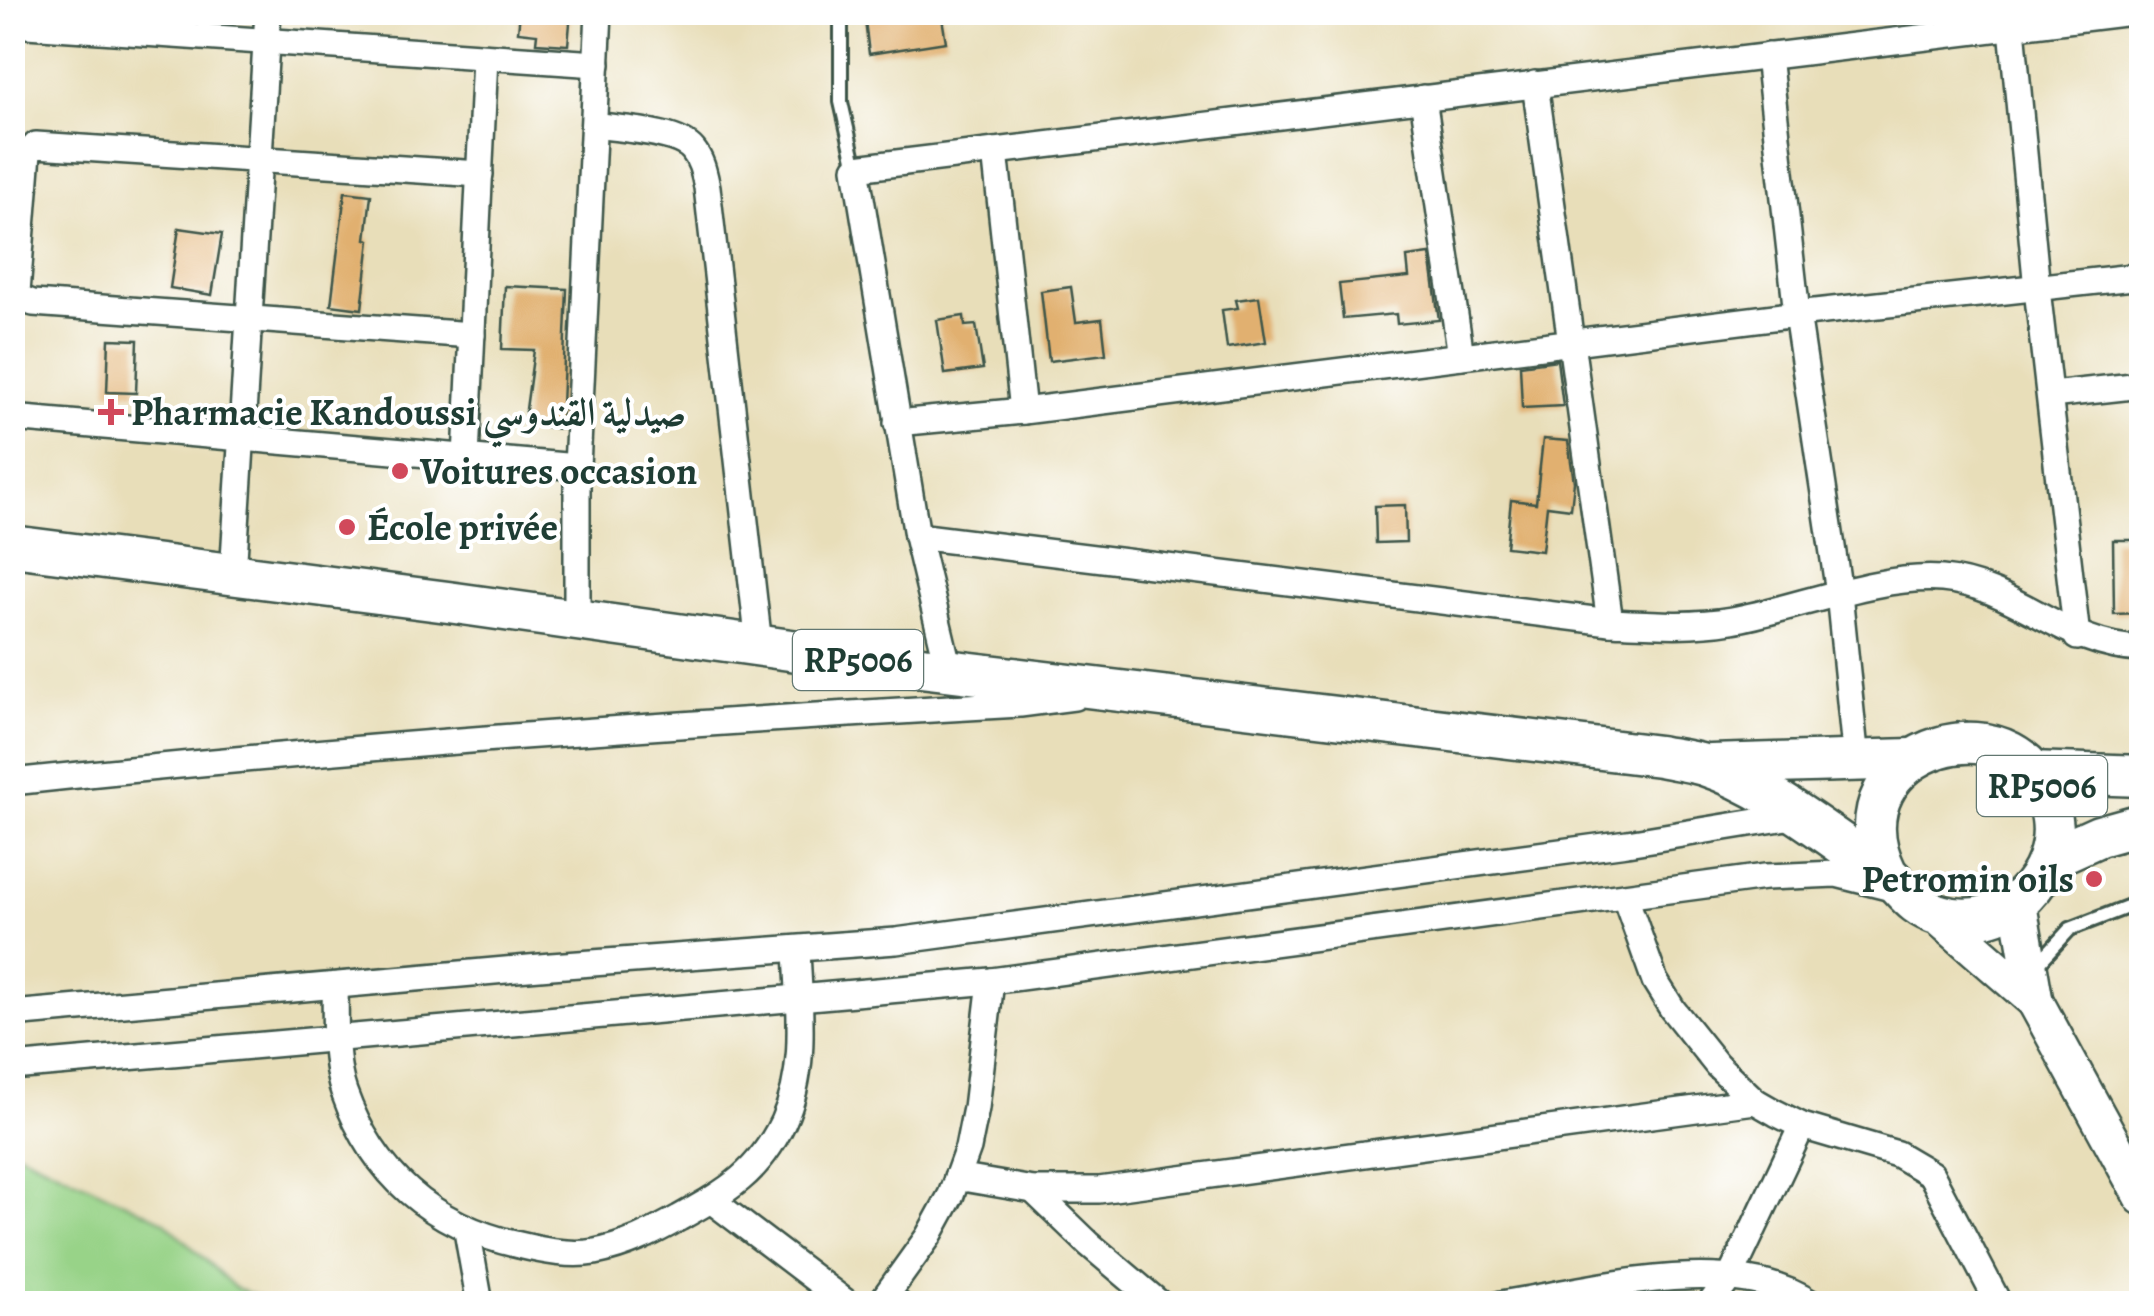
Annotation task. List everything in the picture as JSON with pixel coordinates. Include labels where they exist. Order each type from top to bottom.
[{"type":"main road","name":"RP5006","points":[[12,546],[948,670],[1608,749],[1704,766],[1912,759],[1942,744],[1974,742],[2006,752],[2031,772],[2050,808],[2053,828],[2048,858],[2036,882],[2018,901],[1995,913],[1975,918],[1934,913],[1916,904],[1894,882],[1799,815],[1704,766]]},
{"type":"main road","points":[[1894,882],[1877,844],[1878,812],[1890,782],[1912,759]]},
{"type":"main road","name":"RP5006","points":[[2031,772],[2142,776]]},
{"type":"main road","name":"RP5006","points":[[2048,858],[2099,836],[2142,824]]},
{"type":"street","points":[[233,576],[268,12]]},
{"type":"street","points":[[578,621],[577,467],[599,12]]},
{"type":"street","points":[[948,670],[916,536],[856,168],[2132,12]]},
{"type":"street","points":[[12,24],[597,64]]},
{"type":"street","points":[[2012,28],[2078,636]]},
{"type":"street","points":[[1768,56],[1797,314],[1840,593],[1856,761]]},
{"type":"street","points":[[466,458],[485,57]]},
{"type":"street","points":[[1535,84],[1610,622]]},
{"type":"street","points":[[1423,98],[1462,356]]},
{"type":"street","points":[[594,125],[678,139],[691,146],[701,162],[708,187],[759,645]]},
{"type":"street","points":[[472,335],[26,302],[17,292],[17,219],[28,153],[36,145],[480,174]]},
{"type":"street","points":[[995,151],[1023,411]]},
{"type":"street","points":[[898,423],[2142,276]]},
{"type":"street","points":[[2051,395],[2142,386]]},
{"type":"street","points":[[12,418],[577,467]]},
{"type":"street","points":[[916,536],[1610,622],[1687,625],[1734,620],[1840,593],[1938,578],[1968,583],[2104,646],[2142,649]]},
{"type":"street","points":[[12,782],[188,763],[642,725],[1020,704],[1121,690]]},
{"type":"street","points":[[12,1014],[896,942],[1799,815]]},
{"type":"street","points":[[12,1068],[990,981],[1810,873],[1894,882]]},
{"type":"street","points":[[1626,897],[1655,981],[1717,1065],[1755,1101],[1802,1126],[1896,1154],[1932,1174],[2000,1304]]},
{"type":"street","points":[[2018,901],[2033,987],[2142,1198]]},
{"type":"street","points":[[1934,913],[2033,987]]},
{"type":"street","points":[[334,986],[342,1088],[372,1148],[416,1198],[467,1231],[570,1254],[648,1236],[736,1185],[757,1165],[784,1120],[799,1066],[797,949]]},
{"type":"street","points":[[893,1299],[957,1177],[976,1108],[990,981]]},
{"type":"street","points":[[957,1177],[1033,1190],[1099,1190],[1755,1101]]},
{"type":"street","points":[[1710,1304],[1731,1276],[1802,1126]]},
{"type":"street","points":[[1033,1190],[1160,1304]]},
{"type":"street","points":[[711,1200],[848,1304]]},
{"type":"street","points":[[467,1231],[480,1304]]},
{"type":"street","points":[[1501,1304],[1671,1278],[1731,1276],[1782,1288],[1812,1304]]},
{"type":"lane","points":[[841,12],[841,102],[856,168]]},
{"type":"lane","points":[[2033,987],[2070,929],[2135,904],[2142,895]]},
{"type":"green space","points":[[13,1150],[164,1221],[235,1288],[273,1303],[13,1303]]},
{"type":"building","points":[[520,12],[571,12],[568,45],[536,43],[537,34],[518,32]]},
{"type":"building","points":[[864,12],[941,12],[946,42],[869,54]]},
{"type":"building","points":[[345,192],[371,195],[362,309],[331,305]]},
{"type":"building","points":[[179,228],[222,234],[212,295],[170,288]]},
{"type":"building","points":[[1430,254],[1439,320],[1397,324],[1396,314],[1343,319],[1339,284],[1409,277],[1407,257]]},
{"type":"building","points":[[505,286],[567,289],[561,429],[524,424],[534,350],[502,349]]},
{"type":"building","points":[[1071,287],[1076,322],[1102,319],[1106,354],[1049,361],[1041,291]]},
{"type":"building","points":[[1259,297],[1266,342],[1227,348],[1222,310],[1238,308],[1236,300]]},
{"type":"building","points":[[964,316],[965,326],[976,325],[983,369],[945,374],[937,320]]},
{"type":"building","points":[[109,339],[138,340],[136,393],[107,392]]},
{"type":"building","points":[[1557,360],[1563,406],[1522,408],[1520,365]]},
{"type":"building","points":[[1543,439],[1568,441],[1574,482],[1571,509],[1547,506],[1542,551],[1506,547],[1511,500],[1536,503]]},
{"type":"building","points":[[1405,505],[1406,542],[1376,543],[1375,506]]},
{"type":"building","points":[[2113,540],[2142,540],[2142,613],[2114,614]]},
{"type":"place","name":"Pharmacie Kandoussi صيدلية القندوسي","points":[[111,412]]},
{"type":"place","name":"Voitures occasion","points":[[400,471]]},
{"type":"place","name":"École privée","points":[[347,527]]},
{"type":"place","name":"Petromin oils","points":[[2094,879]]}]
